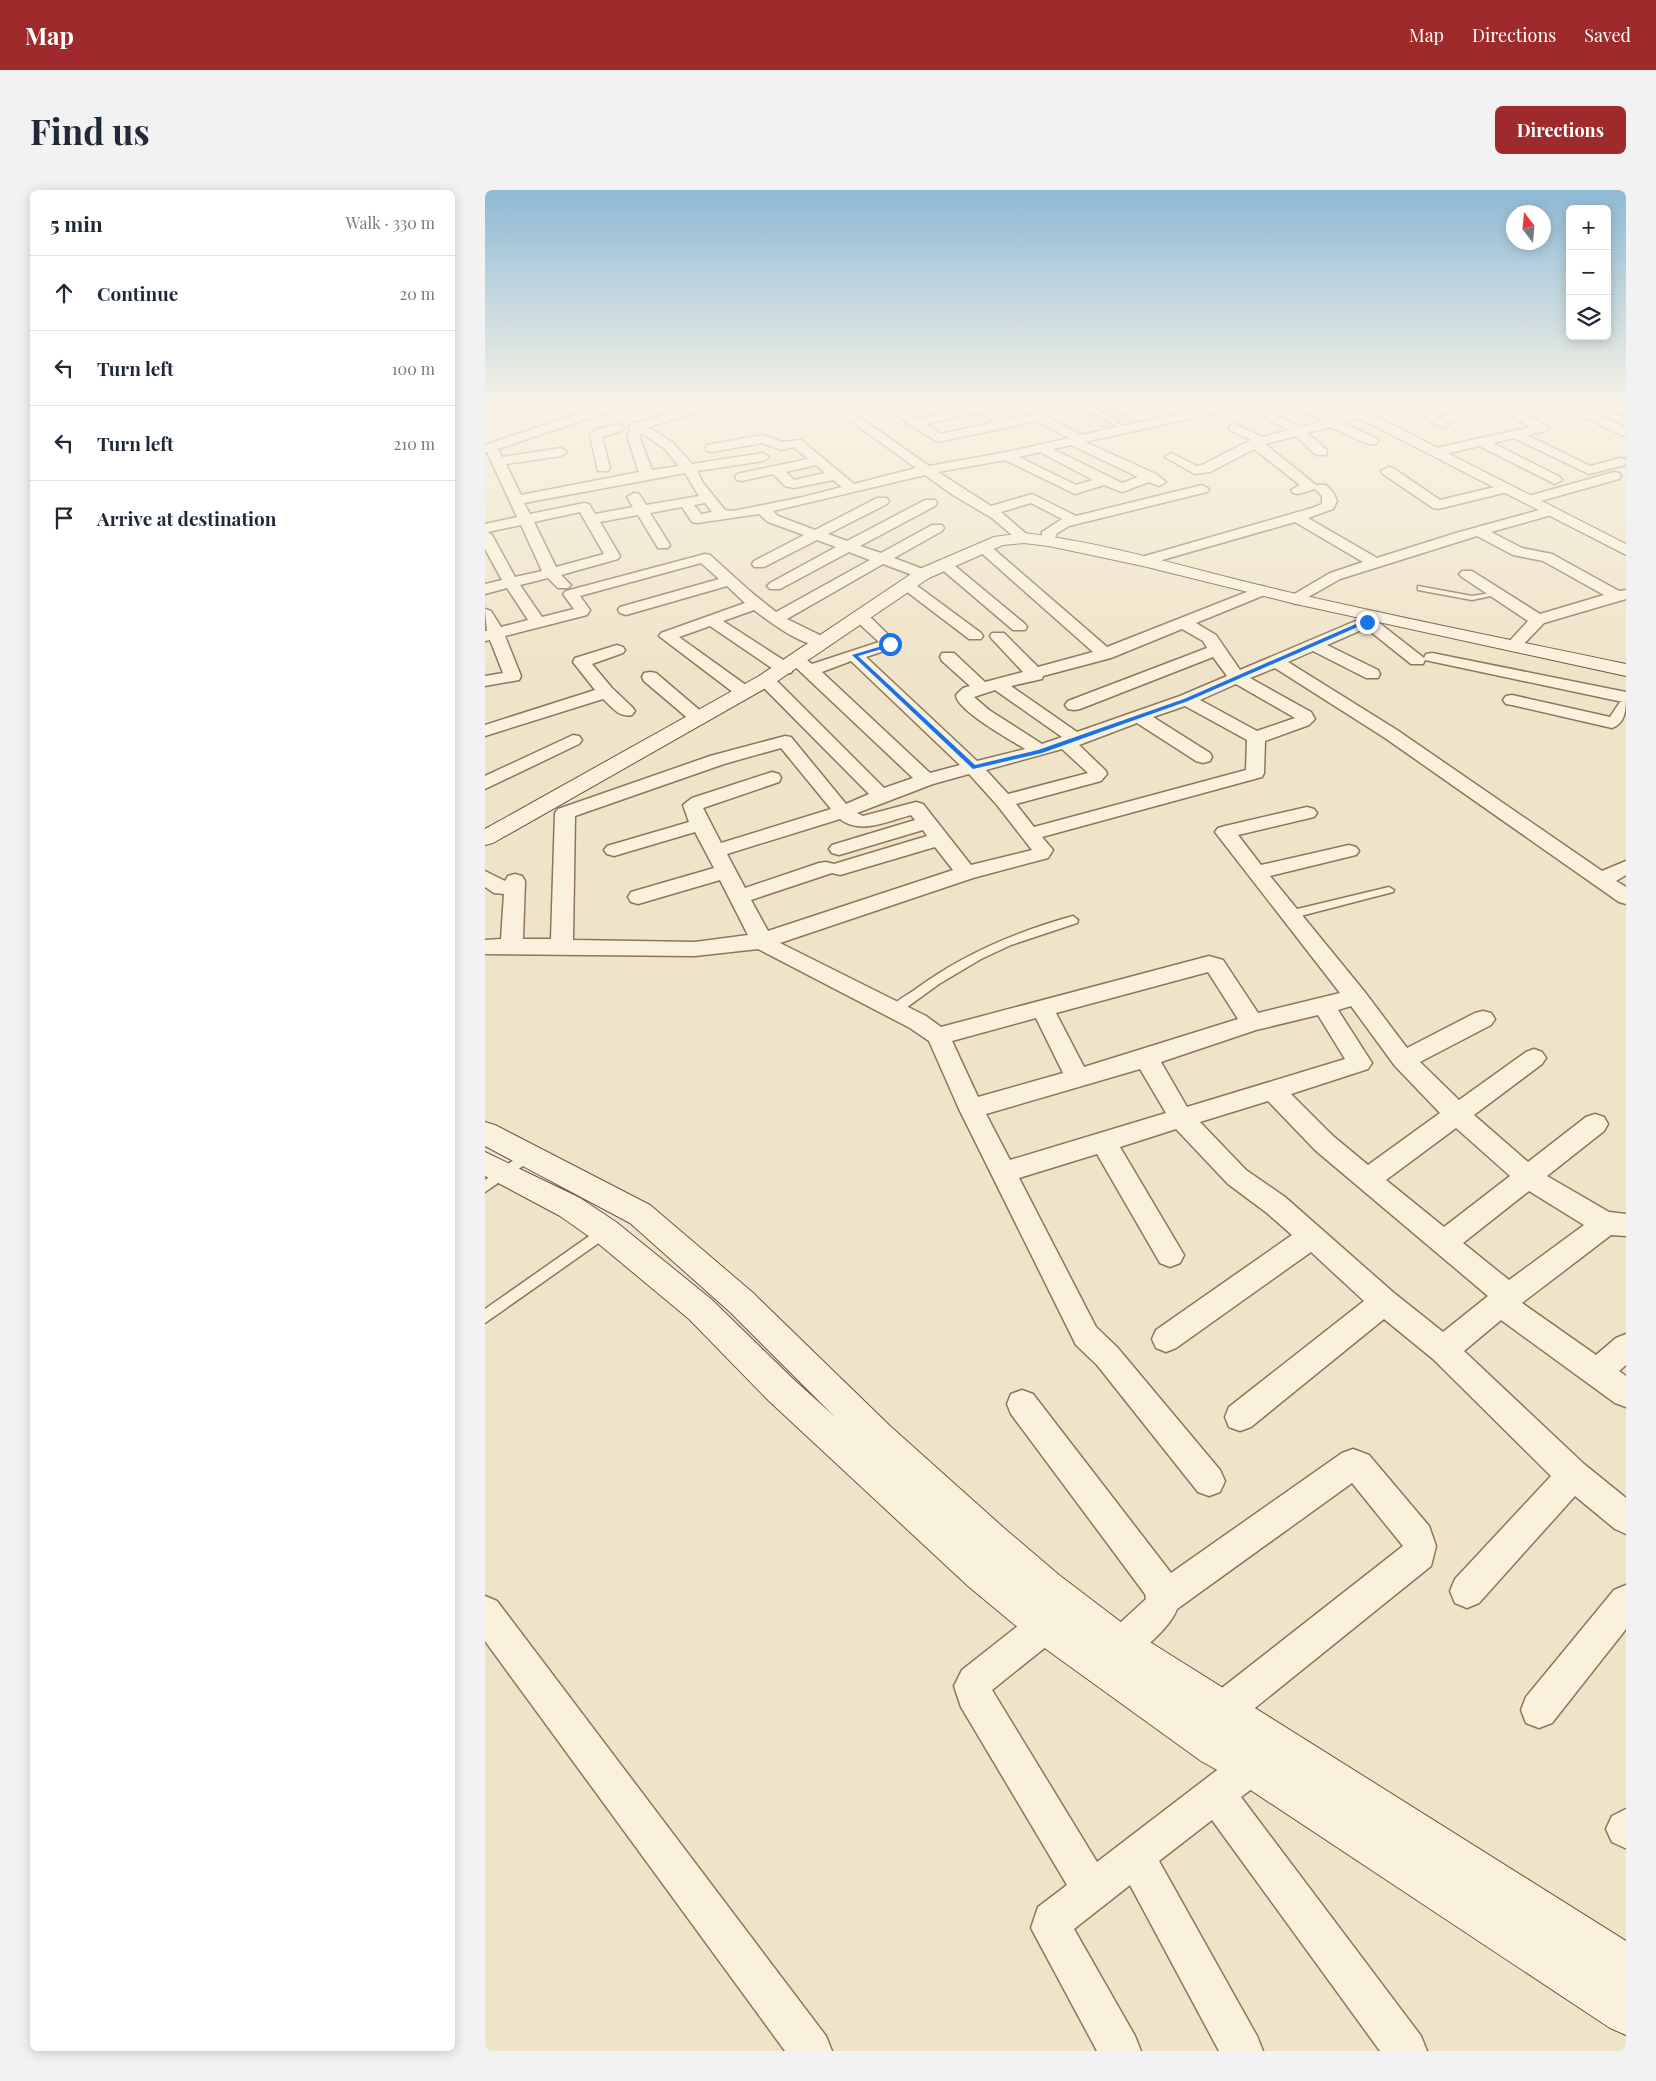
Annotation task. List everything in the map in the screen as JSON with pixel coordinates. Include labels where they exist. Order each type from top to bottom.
[{"type":"street","points":[[513,494],[527,493]]},
{"type":"street","points":[[485,589],[613,556],[576,493]]},
{"type":"street","points":[[632,493],[663,545]]},
{"type":"street","points":[[705,493],[720,512],[724,514]]},
{"type":"street","points":[[685,502],[697,519],[724,514],[733,515],[835,493]]},
{"type":"street","points":[[959,493],[989,510],[1024,538]]},
{"type":"street","points":[[1131,493],[1148,502]]},
{"type":"street","points":[[1049,541],[1049,532],[1064,523],[1185,493]]},
{"type":"street","points":[[1143,561],[1197,544],[1297,517],[1328,506],[1330,501],[1326,493]]},
{"type":"street","points":[[1421,493],[1439,505],[1488,493]]},
{"type":"street","points":[[1516,493],[1626,550]]},
{"type":"street","points":[[1530,500],[1550,493]]},
{"type":"street","points":[[491,634],[581,611],[571,594],[551,573],[513,494]]},
{"type":"street","points":[[485,528],[526,520],[588,513],[643,510],[709,498]]},
{"type":"street","points":[[989,510],[1031,498],[1069,518]]},
{"type":"street","points":[[759,564],[882,501]]},
{"type":"street","points":[[775,586],[930,503]]},
{"type":"street","points":[[762,509],[773,519],[923,574]]},
{"type":"street","points":[[1296,599],[1335,576],[1550,510]]},
{"type":"street","points":[[1297,517],[1375,563]]},
{"type":"street","points":[[775,619],[937,528]]},
{"type":"street","points":[[1477,531],[1518,552],[1547,557],[1621,595]]},
{"type":"street","points":[[485,536],[510,582],[537,622]]},
{"type":"street","points":[[797,666],[822,642],[923,574],[1000,540],[1024,538],[1049,541],[1143,561],[1372,619],[1626,670]]},
{"type":"street","points":[[983,547],[1105,654]]},
{"type":"street","points":[[571,594],[705,558],[755,604],[775,619],[822,642]]},
{"type":"street","points":[[944,564],[1019,627]]},
{"type":"street","points":[[1467,574],[1538,620]]},
{"type":"street","points":[[626,610],[729,581]]},
{"type":"street","points":[[907,585],[975,636]]},
{"type":"street","points":[[1040,752],[983,714],[965,698],[965,695],[969,692],[1036,675],[1105,654],[1262,591]]},
{"type":"street","points":[[1513,646],[1538,620],[1621,595]]},
{"type":"street","points":[[744,692],[667,636],[755,604]]},
{"type":"street","points":[[485,614],[491,634],[513,676],[485,681]]},
{"type":"street","points":[[485,838],[697,717],[766,680],[797,666],[854,655],[890,644],[860,616]]},
{"type":"street","points":[[716,851],[843,812],[926,780],[1040,752],[1140,717],[1186,700],[1372,619]]},
{"type":"street","points":[[1372,619],[1424,659],[1481,667],[1626,697]]},
{"type":"street","points":[[711,620],[797,666],[926,780]]},
{"type":"street","points":[[1184,623],[1210,638],[1216,650],[1237,678],[1305,716],[1305,719],[1256,738],[1186,700]]},
{"type":"street","points":[[998,636],[1036,675]]},
{"type":"street","points":[[1481,667],[1493,642]]},
{"type":"street","points":[[1314,645],[1372,674]]},
{"type":"street","points":[[617,650],[581,662],[625,711]]},
{"type":"street","points":[[1073,705],[1216,650]]},
{"type":"street","points":[[485,947],[695,949],[762,941],[966,873],[1041,854],[1043,850],[1004,801],[973,767],[854,655]]},
{"type":"street","points":[[948,656],[1072,741],[1098,774],[1094,777],[1004,801]]},
{"type":"street","points":[[485,662],[505,659]]},
{"type":"street","points":[[1277,661],[1391,734],[1626,897]]},
{"type":"street","points":[[650,677],[697,717]]},
{"type":"street","points":[[766,680],[881,796]]},
{"type":"street","points":[[485,731],[606,692]]},
{"type":"street","points":[[1512,700],[1612,722],[1617,721],[1626,706]]},
{"type":"street","points":[[1140,717],[1203,757]]},
{"type":"street","points":[[1029,834],[1251,775],[1257,770],[1256,738]]},
{"type":"street","points":[[485,783],[573,740]]},
{"type":"street","points":[[548,803],[565,813],[717,760],[785,741],[843,812],[855,821],[863,822],[916,808],[966,873]]},
{"type":"street","points":[[772,778],[693,805],[699,825],[716,851],[725,872],[762,941],[775,950],[919,1022],[938,1036],[971,1109],[1085,1336],[1107,1356],[1209,1481]]},
{"type":"street","points":[[562,947],[565,813]]},
{"type":"street","points":[[1307,813],[1225,832],[1356,997],[1403,1060],[1457,1114],[1528,1177],[1615,1225],[1505,1300],[1443,1350]]},
{"type":"street","points":[[738,896],[835,862],[928,822]]},
{"type":"street","points":[[614,850],[699,825]]},
{"type":"street","points":[[835,862],[940,839]]},
{"type":"street","points":[[1256,873],[1349,851]]},
{"type":"street","points":[[1601,880],[1626,867]]},
{"type":"street","points":[[638,897],[725,872]]},
{"type":"street","points":[[500,882],[512,946]]},
{"type":"street","points":[[938,1036],[1209,964],[1215,965],[1252,1023]]},
{"type":"street","points":[[971,1109],[1146,1058],[1252,1023],[1356,997]]},
{"type":"street","points":[[1003,1173],[1360,1064],[1324,1006]]},
{"type":"street","points":[[1042,1008],[1078,1078]]},
{"type":"street","points":[[1403,1060],[1483,1019]]},
{"type":"street","points":[[1146,1058],[1182,1119],[1237,1177],[1276,1205],[1384,1302],[1443,1350],[1573,1474],[1626,1518]]},
{"type":"street","points":[[1367,1180],[1534,1058]]},
{"type":"street","points":[[1273,1091],[1324,1143],[1443,1243],[1505,1300],[1626,1393]]},
{"type":"street","points":[[1443,1243],[1595,1124]]},
{"type":"street","points":[[485,1134],[501,1170],[570,1207],[605,1232],[700,1310],[728,1312]]},
{"type":"street","points":[[1104,1143],[1170,1255]]},
{"type":"street","points":[[501,1170],[602,1192],[640,1214],[728,1312],[780,1389],[927,1502],[1121,1645],[1626,1966]]},
{"type":"street","points":[[1166,1339],[1312,1236]]},
{"type":"street","points":[[1240,1417],[1384,1302]]},
{"type":"street","points":[[1598,1371],[1626,1347]]},
{"type":"street","points":[[1022,1404],[1161,1588],[1163,1599],[1161,1608],[1121,1645]]},
{"type":"street","points":[[1163,1599],[1353,1464],[1358,1466],[1417,1538],[1419,1554],[1223,1711]]},
{"type":"street","points":[[1467,1591],[1573,1474]]},
{"type":"street","points":[[927,1502],[981,1573],[1045,1626],[1215,1747],[1251,1767],[1626,2012]]},
{"type":"street","points":[[1539,1710],[1626,1602]]},
{"type":"street","points":[[485,1613],[811,2051]]},
{"type":"street","points":[[1045,1626],[974,1682],[972,1686],[974,1694],[1092,1890]]},
{"type":"street","points":[[1120,2051],[1051,1928],[1051,1921],[1251,1767]]},
{"type":"street","points":[[1216,1794],[1319,1936],[1406,2051]]},
{"type":"street","points":[[1135,1856],[1242,2051]]},
{"type":"lane","points":[[1421,588],[1472,598],[1497,594]]},
{"type":"lane","points":[[1289,915],[1389,890]]},
{"type":"lane","points":[[895,1010],[923,987],[963,963],[1007,942],[1073,920]]},
{"type":"lane","points":[[485,1317],[605,1232]]},
{"type":"route","points":[[890,644],[854,655],[973,767],[1040,752],[1186,700],[1367,622]]}]
